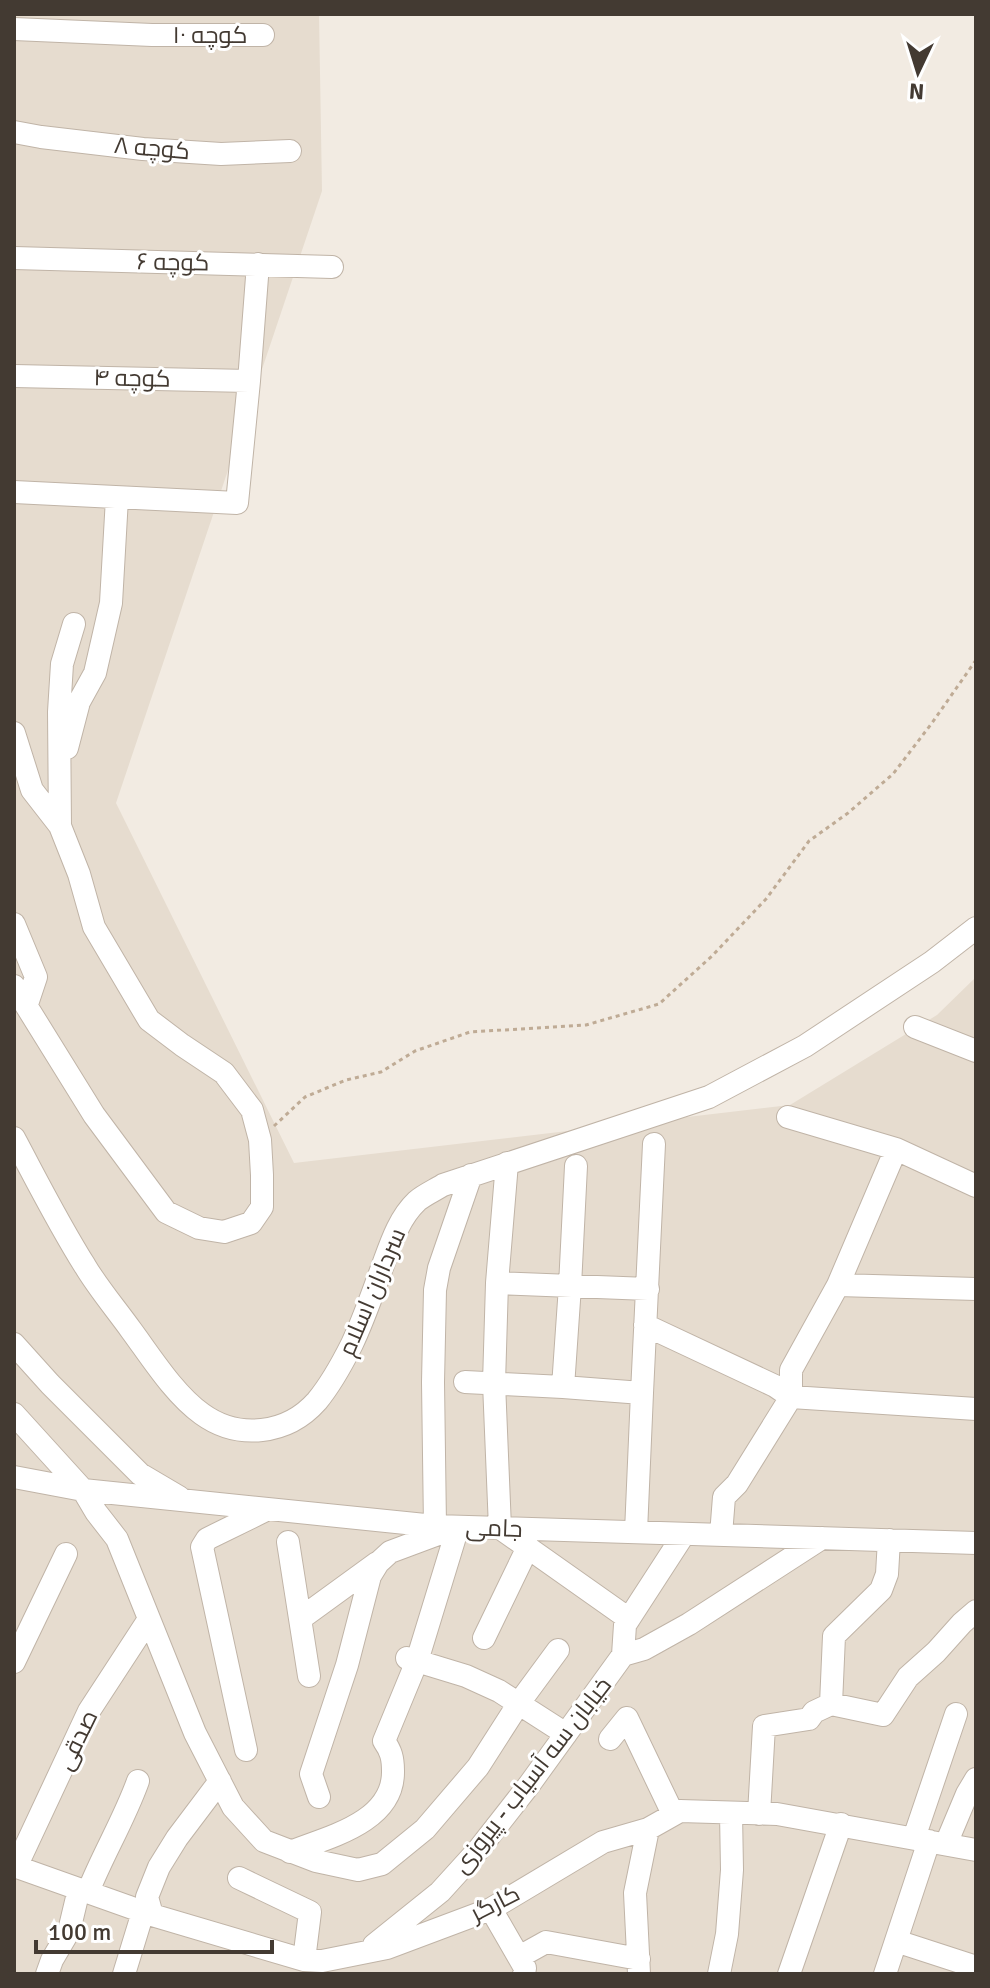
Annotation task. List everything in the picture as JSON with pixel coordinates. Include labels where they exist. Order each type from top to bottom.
[{"type":"street","name":"کوچه ۱۰","points":[[14,29],[152,35],[263,35]]},
{"type":"street","name":"کوچه ۸","points":[[14,132],[143,149],[221,154],[290,151]]},
{"type":"street","name":"کوچه ۶","points":[[14,258],[332,267]]},
{"type":"street","points":[[14,492],[237,503],[258,264]]},
{"type":"street","name":"کوچه ۴","points":[[14,376],[249,381]]},
{"type":"street","points":[[61,772],[79,702],[95,673],[111,603],[117,498]]},
{"type":"street","points":[[60,826],[59,712],[62,664],[74,624]]},
{"type":"street","points":[[14,733],[32,790],[60,826],[79,874],[94,927],[149,1020],[224,1073],[252,1110],[260,1140],[262,1207],[251,1223],[224,1232],[199,1228],[166,1212],[94,1115],[20,995],[36,977],[14,924]]},
{"type":"street","name":"سرداران اسلام","points":[[14,1138],[86,1268],[162,1372],[202,1414],[221,1425],[244,1431],[269,1429],[298,1417],[315,1403],[332,1382],[353,1343],[400,1223],[417,1201],[443,1185],[471,1175],[709,1097],[805,1046],[932,962],[976,928]]},
{"type":"street","points":[[915,1027],[976,1051]]},
{"type":"street","points":[[788,1117],[896,1149],[976,1186]]},
{"type":"street","points":[[636,1532],[654,1144]]},
{"type":"street","points":[[721,1535],[724,1497],[737,1484],[791,1397],[791,1370],[838,1285],[896,1149]]},
{"type":"street","points":[[507,1163],[497,1283],[494,1383],[500,1528],[629,1619]]},
{"type":"street","points":[[563,1387],[576,1166]]},
{"type":"street","points":[[435,1526],[435,1290],[439,1268],[471,1175]]},
{"type":"street","points":[[497,1283],[648,1289]]},
{"type":"street","points":[[838,1285],[976,1289]]},
{"type":"street","points":[[645,1325],[775,1386],[791,1397],[976,1409]]},
{"type":"street","points":[[14,1344],[140,1474],[185,1500]]},
{"type":"street","points":[[465,1382],[642,1393]]},
{"type":"street","points":[[14,1414],[83,1490],[117,1539],[195,1733],[233,1807],[264,1841],[316,1861],[358,1870],[382,1864],[425,1829],[478,1767],[558,1650]]},
{"type":"street","name":"جامی","points":[[14,1477],[83,1490],[435,1526],[976,1543]]},
{"type":"street","points":[[246,1750],[202,1547],[207,1539],[269,1509]]},
{"type":"street","points":[[300,1619],[390,1552],[458,1527]]},
{"type":"street","points":[[290,1852],[330,1839],[371,1816],[386,1799],[393,1785],[393,1753],[384,1741],[458,1527]]},
{"type":"street","name":"خیابان سه آسیاب - پیروزی","points":[[364,1953],[440,1892],[479,1849],[623,1655],[625,1625],[684,1534]]},
{"type":"street","name":"خیابان سه آسیاب - پیروزی","points":[[623,1655],[644,1649],[689,1624],[822,1538]]},
{"type":"street","points":[[831,1704],[834,1636],[881,1590],[887,1574],[889,1540]]},
{"type":"street","points":[[288,1542],[309,1676]]},
{"type":"street","points":[[484,1638],[528,1547]]},
{"type":"street","points":[[14,1662],[20,1635],[66,1554]]},
{"type":"street","points":[[319,1797],[311,1774],[347,1665],[370,1576],[378,1563]]},
{"type":"street","points":[[759,1814],[764,1726],[809,1719],[814,1712],[831,1704],[883,1715],[908,1677],[976,1611]]},
{"type":"street","name":"صدقی","points":[[15,1866],[89,1711],[149,1619]]},
{"type":"street","points":[[412,1659],[466,1676],[499,1691],[566,1734]]},
{"type":"street","points":[[885,1974],[930,1841],[956,1714]]},
{"type":"street","points":[[610,1739],[627,1718],[673,1814]]},
{"type":"street","points":[[930,1841],[976,1779]]},
{"type":"street","points":[[47,1974],[69,1931],[83,1890],[128,1808],[138,1781]]},
{"type":"street","points":[[124,1974],[148,1913],[147,1897],[159,1867],[220,1781]]},
{"type":"street","name":"کارگر","points":[[15,1866],[311,1965],[387,1948],[491,1909],[603,1842],[648,1829],[680,1811],[777,1814],[976,1850]]},
{"type":"street","points":[[719,1974],[727,1934],[732,1870],[731,1813]]},
{"type":"street","points":[[789,1974],[841,1824]]},
{"type":"street","points":[[491,1909],[522,1966],[546,1942],[639,1966],[635,1893],[648,1829]]},
{"type":"street","points":[[239,1878],[310,1912],[311,1965]]},
{"type":"street","points":[[896,1941],[976,1967]]},
{"type":"path","points":[[260,1140],[305,1097],[346,1080],[381,1072],[415,1051],[470,1032],[586,1025],[659,1004],[712,956],[766,899],[809,841],[848,813],[893,774],[976,660]]},
{"type":"shaded area","points":[[14,14],[319,14],[322,191],[116,803],[294,1163],[790,1105],[937,1015],[976,977],[976,1974],[14,1974]]}]
